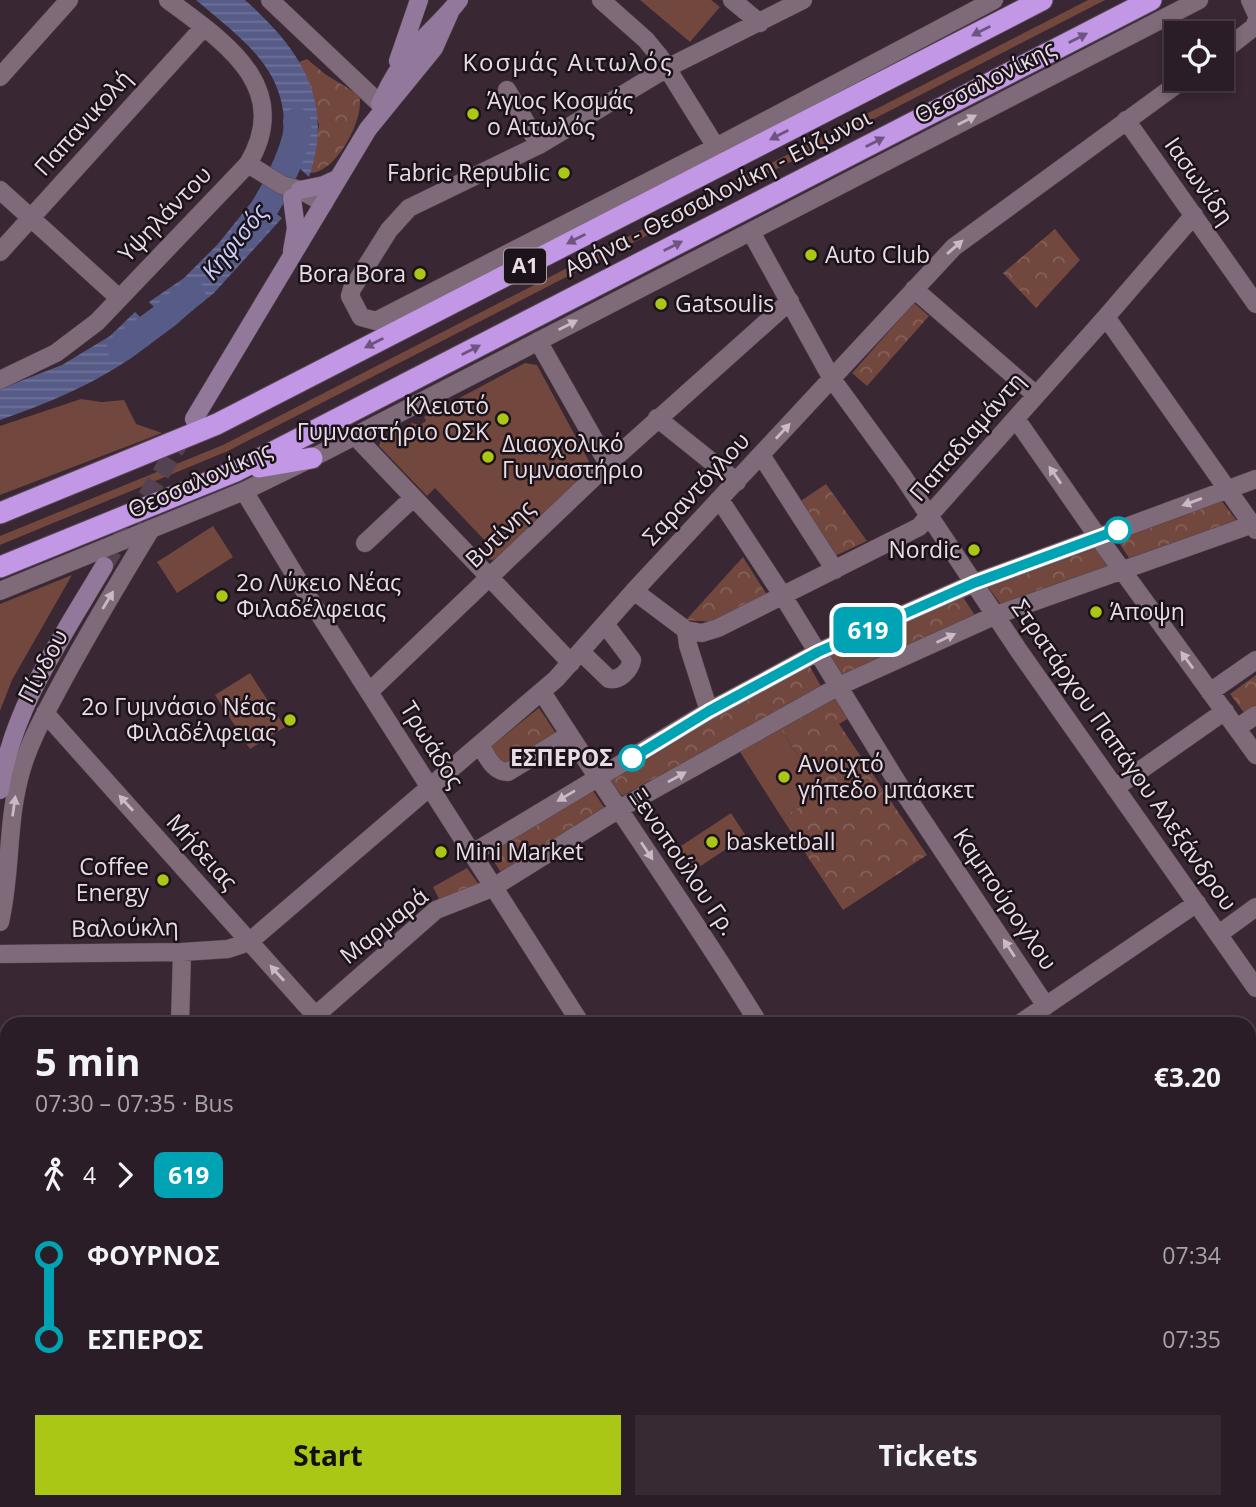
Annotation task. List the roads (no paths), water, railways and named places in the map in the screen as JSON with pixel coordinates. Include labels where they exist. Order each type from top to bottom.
[{"type":"highway","name":"Αθήνα - Θεσσαλονίκη - Εύζωνοι","points":[[0,513],[217,424],[1042,0]]},
{"type":"highway","name":"Αθήνα - Θεσσαλονίκη - Εύζωνοι","points":[[0,567],[236,471],[1151,0]]},
{"type":"highway","points":[[236,471],[312,458]]},
{"type":"main road","points":[[194,419],[368,129],[392,77],[419,0]]},
{"type":"main road","points":[[392,77],[421,41],[455,6]]},
{"type":"main road","points":[[368,129],[434,48],[455,6]]},
{"type":"main road","points":[[290,261],[296,228],[292,191],[324,185],[337,179]]},
{"type":"main road","name":"Πίνδου","points":[[0,790],[6,759],[32,690],[104,566]]},
{"type":"street","points":[[0,77],[69,0]]},
{"type":"street","name":"Υψηλάντου","points":[[0,380],[56,352],[97,322],[247,164],[258,147],[262,110],[257,85],[244,64],[203,27],[167,0]]},
{"type":"street","points":[[270,0],[380,104]]},
{"type":"street","points":[[601,0],[646,40],[667,68],[716,148]]},
{"type":"street","points":[[732,0],[760,23]]},
{"type":"street","points":[[803,0],[667,68],[539,145],[409,208],[389,230],[352,289],[350,296],[361,317],[376,321],[716,148],[974,5],[994,0]]},
{"type":"street","name":"Θεσσαλονίκης","points":[[0,591],[244,491],[312,458],[1199,0]]},
{"type":"street","points":[[1250,0],[1256,13]]},
{"type":"street","points":[[1234,43],[1254,27],[1256,22]]},
{"type":"street","name":"Παπανικολή","points":[[0,252],[203,27]]},
{"type":"street","points":[[507,90],[539,145]]},
{"type":"street","name":"Σαραντόγλου","points":[[249,942],[542,692],[914,289],[965,239],[1167,91]]},
{"type":"street","name":"Ιασωνίδη","points":[[1126,120],[1256,304]]},
{"type":"street","points":[[247,164],[320,208]]},
{"type":"street","points":[[0,190],[119,298]]},
{"type":"street","name":"Παπαδιαμάντη","points":[[686,630],[702,634],[710,631],[900,538],[929,518],[1194,215]]},
{"type":"street","name":"Στρατάρχου Παπάγου Αλεξάνδρου","points":[[751,232],[832,379],[902,475],[1018,651],[1256,988]]},
{"type":"street","points":[[914,289],[1036,395]]},
{"type":"street","name":"Βυτίνης","points":[[369,692],[657,418],[790,301]]},
{"type":"street","points":[[1106,317],[1255,526]]},
{"type":"street","points":[[538,341],[608,464]]},
{"type":"street","points":[[657,418],[737,481]]},
{"type":"street","points":[[1016,419],[1256,755]]},
{"type":"street","points":[[355,436],[489,578],[576,657],[609,679],[618,679],[631,666],[632,660],[605,624]]},
{"type":"street","points":[[761,455],[835,570]]},
{"type":"street","points":[[471,854],[709,711],[818,652],[974,583],[1256,479]]},
{"type":"street","name":"Τρωάδος","points":[[244,491],[492,888],[576,1017]]},
{"type":"street","points":[[365,543],[413,498]]},
{"type":"street","name":"Καμπούρογλου","points":[[720,500],[900,785],[1046,1006]]},
{"type":"street","name":"Μαρμαρά","points":[[322,1017],[436,909],[492,888],[619,809],[839,686],[996,615],[1122,569],[1255,526]]},
{"type":"street","name":"Πίνδου","points":[[0,922],[8,881],[9,849],[19,779],[46,713],[94,621],[151,529]]},
{"type":"street","points":[[634,591],[686,630],[688,645],[709,711]]},
{"type":"street","points":[[1210,692],[1256,660]]},
{"type":"street","name":"Ξενoπούλου Γρ.","points":[[542,692],[755,1017]]},
{"type":"street","points":[[1115,788],[1225,711]]},
{"type":"street","name":"Μήδειας","points":[[46,713],[316,1017]]},
{"type":"street","points":[[1237,728],[1256,715]]},
{"type":"street","points":[[480,745],[495,768],[508,772],[569,735]]},
{"type":"street","points":[[1029,1017],[1197,903]]},
{"type":"street","points":[[1219,934],[1256,907]]},
{"type":"street","name":"Βαλούκλη","points":[[0,954],[182,952],[228,949],[249,942]]},
{"type":"street","points":[[180,1017],[182,952]]},
{"type":"water","points":[[196,0],[245,0],[265,19],[297,58],[315,101],[318,124],[316,150],[309,177],[282,152],[284,125],[281,102],[264,64],[234,32]]},
{"type":"water","points":[[255,198],[282,218],[214,293],[173,326],[149,302],[184,278],[218,244]]},
{"type":"water","points":[[135,312],[160,336],[142,351],[84,386],[0,420],[0,389],[62,365],[110,336]]},
{"type":"waterway","name":"Κηφισός","points":[[245,236],[261,214],[287,164],[297,133],[297,122]]},
{"type":"waterway","name":"Κηφισός","points":[[121,348],[191,293]]},
{"type":"tunnel","points":[[104,566],[185,434]]},
{"type":"place","name":"Άγιος Κοσμάς ο Αιτωλός","points":[[473,114]]},
{"type":"place","name":"Fabric Republic","points":[[564,173]]},
{"type":"place","name":"Auto Club","points":[[811,255]]},
{"type":"place","name":"Bora Bora","points":[[420,274]]},
{"type":"place","name":"Gatsoulis","points":[[661,304]]},
{"type":"place","name":"Κλειστό Γυμναστήριο ΟΣΚ","points":[[503,419]]},
{"type":"place","name":"Διασχολικό Γυμναστήριο","points":[[488,457]]},
{"type":"place","name":"Nordic","points":[[974,550]]},
{"type":"place","name":"2ο Λύκειο Νέας Φιλαδέλφειας","points":[[222,596]]},
{"type":"place","name":"Άποψη","points":[[1096,612]]},
{"type":"place","name":"2ο Γυμνάσιο Νέας Φιλαδέλφειας","points":[[290,720]]},
{"type":"place","name":"ΕΣΠΕΡΟΣ","points":[[632,758]]},
{"type":"place","name":"Ανοιχτό γήπεδο μπάσκετ","points":[[784,777]]},
{"type":"place","name":"basketball","points":[[712,842]]},
{"type":"place","name":"Mini Market","points":[[441,852]]},
{"type":"place","name":"Coffee Energy","points":[[163,880]]},
{"type":"district","name":"Κοσμάς Αιτωλός","points":[[568,63]]}]
